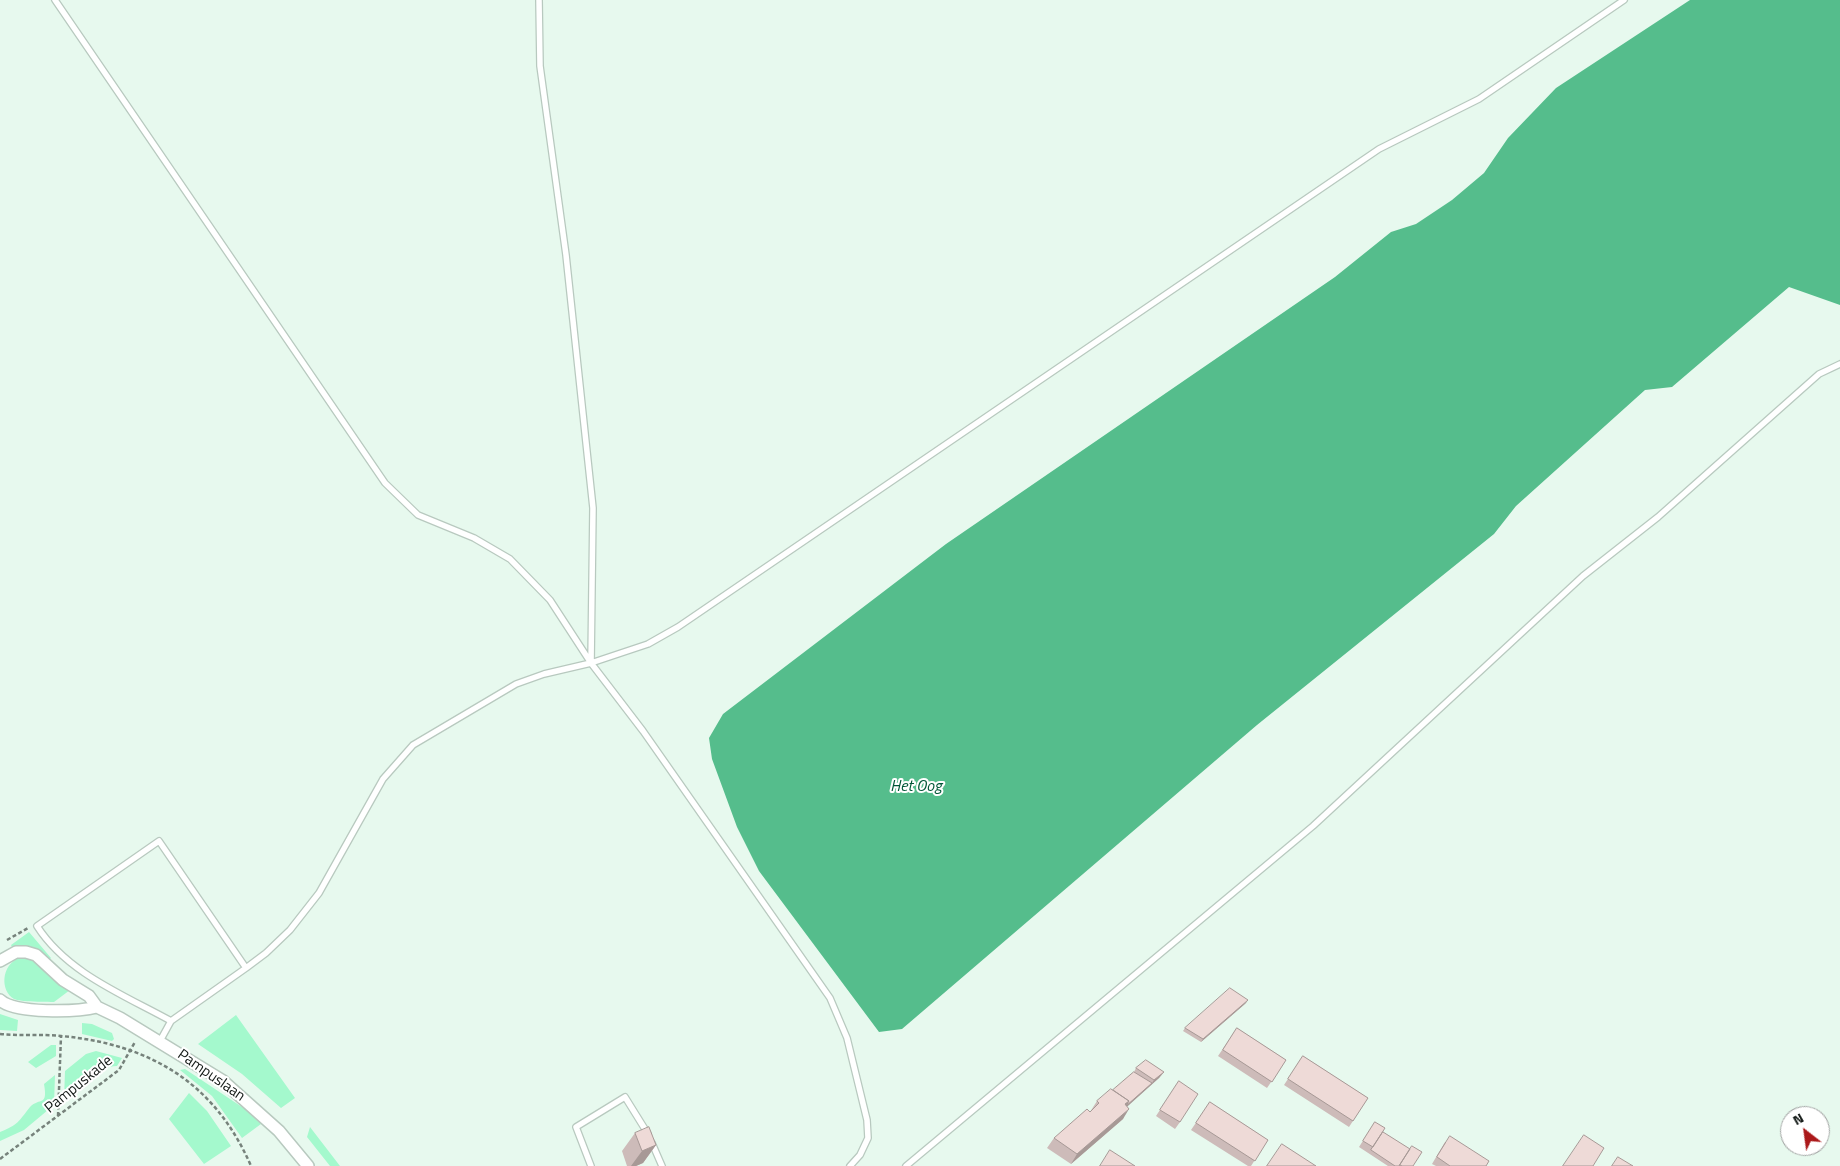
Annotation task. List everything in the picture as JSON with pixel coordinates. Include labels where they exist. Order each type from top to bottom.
[{"type":"street","name":"Pampuslaan","points":[[0,962],[18,952],[36,955],[63,980],[89,996],[97,1007],[142,1030],[205,1068],[239,1094],[278,1131],[308,1166]]},
{"type":"street","points":[[0,1000],[15,1007],[82,1011],[97,1007]]},
{"type":"lane","points":[[55,0],[385,483],[418,515],[474,538],[510,559],[550,600],[591,663],[643,731],[830,998],[846,1038],[867,1120],[868,1138],[860,1155],[850,1166]]},
{"type":"lane","points":[[539,0],[540,66],[566,254],[593,508],[591,663]]},
{"type":"lane","points":[[160,1041],[171,1021],[266,954],[290,930],[319,893],[383,779],[413,745],[516,684],[544,674],[591,663],[648,644],[678,627],[1379,149],[1478,99],[1624,0]]},
{"type":"lane","points":[[906,1166],[1313,826],[1583,576],[1658,517],[1819,374],[1840,364]]},
{"type":"lane","points":[[171,1021],[77,967],[56,950],[37,926],[159,841],[246,968]]},
{"type":"lane","points":[[591,1166],[576,1127],[625,1097],[643,1123],[662,1166]]},
{"type":"path","points":[[6,941],[25,929],[37,926]]},
{"type":"path","name":"Pampuskade","points":[[0,1159],[119,1070],[142,1030]]},
{"type":"path","name":"Pampuslaan","points":[[0,1034],[61,1036],[89,1040],[131,1051],[166,1065],[204,1094],[228,1124],[251,1166]]},
{"type":"path","points":[[58,1116],[61,1036]]},
{"type":"shaded area","points":[[29,932],[51,958],[49,960],[29,947],[12,947],[11,945]]},
{"type":"shaded area","points":[[19,958],[32,959],[70,990],[54,1002],[14,999],[6,990],[4,978],[9,966]]},
{"type":"shaded area","points":[[0,1014],[18,1020],[17,1031],[0,1030]]},
{"type":"shaded area","points":[[236,1015],[295,1098],[281,1108],[242,1074],[198,1044]]},
{"type":"shaded area","points":[[82,1023],[92,1024],[112,1033],[114,1039],[112,1041],[82,1034]]},
{"type":"shaded area","points":[[51,1045],[56,1045],[56,1056],[36,1068],[28,1062]]},
{"type":"shaded area","points":[[96,1051],[122,1058],[117,1066],[95,1074],[64,1099],[65,1071],[86,1054]]},
{"type":"shaded area","points":[[185,1069],[245,1109],[261,1124],[242,1138],[212,1096],[180,1070]]},
{"type":"shaded area","points":[[55,1075],[54,1105],[24,1130],[0,1141],[0,1132],[15,1125],[30,1107],[44,1099],[44,1084]]},
{"type":"shaded area","points":[[189,1093],[207,1111],[231,1146],[204,1164],[169,1119]]},
{"type":"shaded area","points":[[310,1127],[340,1166],[330,1166],[307,1137]]},
{"type":"water","name":"Het Oog","points":[[1690,0],[1840,0],[1840,305],[1789,287],[1672,387],[1645,390],[1516,506],[1494,534],[1257,725],[902,1029],[879,1032],[759,871],[737,827],[712,759],[709,738],[723,714],[946,544],[1335,277],[1391,232],[1416,224],[1452,200],[1484,173],[1508,138],[1556,88]]},
{"type":"building","points":[[1230,988],[1248,1000],[1203,1039],[1185,1028]]},
{"type":"building","points":[[1237,1028],[1286,1060],[1272,1082],[1223,1050]]},
{"type":"building","points":[[1303,1056],[1368,1098],[1353,1121],[1288,1079]]},
{"type":"building","points":[[1146,1060],[1164,1072],[1154,1080],[1136,1068]]},
{"type":"building","points":[[1134,1072],[1152,1083],[1126,1106],[1129,1101],[1113,1090]]},
{"type":"building","points":[[1179,1081],[1198,1094],[1180,1122],[1160,1110]]},
{"type":"building","points":[[1111,1089],[1129,1101],[1125,1104],[1129,1109],[1077,1154],[1054,1138],[1087,1109],[1090,1112],[1099,1103],[1097,1101]]},
{"type":"building","points":[[1210,1102],[1268,1140],[1255,1161],[1196,1123]]},
{"type":"building","points":[[1375,1122],[1385,1128],[1373,1147],[1363,1141]]},
{"type":"building","points":[[649,1127],[656,1145],[642,1151],[635,1133]]},
{"type":"building","points":[[1383,1132],[1410,1149],[1399,1166],[1395,1166],[1371,1150]]},
{"type":"building","points":[[1584,1135],[1604,1148],[1593,1166],[1563,1166]]},
{"type":"building","points":[[1450,1136],[1489,1161],[1486,1166],[1450,1166],[1437,1157]]},
{"type":"building","points":[[1282,1144],[1316,1166],[1267,1166]]},
{"type":"building","points":[[1412,1146],[1422,1152],[1413,1166],[1400,1165]]},
{"type":"building","points":[[1110,1150],[1135,1166],[1100,1166]]},
{"type":"building","points":[[1618,1157],[1633,1166],[1612,1166]]}]
